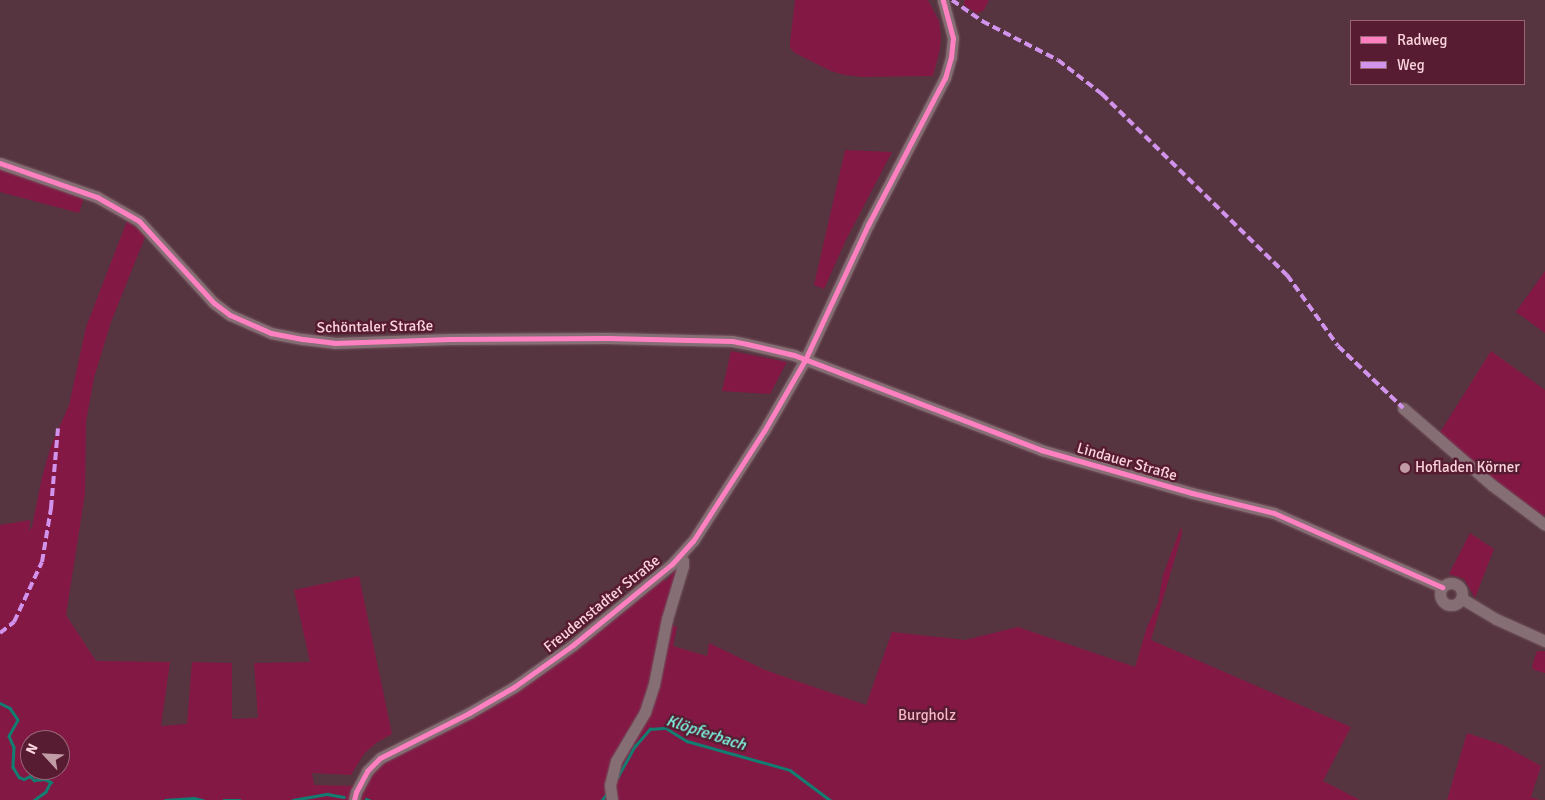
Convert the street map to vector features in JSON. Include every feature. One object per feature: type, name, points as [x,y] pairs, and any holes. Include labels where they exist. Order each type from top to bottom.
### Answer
[{"type":"street","name":"Freudenstadter Straße","points":[[354,800],[356,792],[367,772],[380,758],[469,713],[514,687],[573,645],[679,557],[693,541],[764,431],[805,360],[868,225],[945,78],[951,57],[953,38],[943,0]]},
{"type":"street","name":"Schöntaler Straße","points":[[0,163],[97,197],[138,221],[214,304],[230,315],[270,332],[303,340],[334,343],[508,338],[732,342],[791,354],[805,360]]},
{"type":"street","name":"Lindauer Straße","points":[[805,360],[1041,450],[1192,494],[1274,513],[1442,588],[1441,596],[1446,603],[1454,604],[1461,598],[1496,619],[1545,638]]},
{"type":"street","points":[[1404,408],[1492,485],[1545,525]]},
{"type":"street","points":[[612,799],[610,785],[616,761],[645,712],[654,684],[667,619],[683,566],[679,557]]},
{"type":"green space","points":[[795,0],[928,0],[939,21],[941,36],[940,49],[933,76],[863,77],[844,75],[831,71],[795,53],[790,48],[790,43]]},
{"type":"green space","points":[[965,0],[989,0],[984,10],[977,14],[963,4]]},
{"type":"green space","points":[[845,150],[892,152],[846,240],[824,289],[814,285]]},
{"type":"green space","points":[[0,168],[82,197],[83,201],[79,213],[0,192]]},
{"type":"green space","name":"Burgholz","points":[[127,221],[146,235],[111,322],[94,378],[86,422],[85,494],[66,615],[96,661],[170,662],[161,726],[187,724],[192,662],[232,663],[232,719],[258,718],[254,663],[310,662],[294,590],[359,576],[392,734],[376,743],[364,754],[351,775],[312,773],[314,785],[364,786],[370,774],[382,761],[471,716],[662,577],[666,581],[676,568],[678,570],[664,621],[677,627],[673,646],[707,656],[709,643],[765,670],[866,705],[892,632],[965,640],[1018,627],[1135,667],[1147,627],[1158,603],[1163,575],[1181,527],[1182,534],[1151,640],[1351,727],[1323,781],[1360,800],[0,800],[0,525],[30,520],[29,531],[32,527],[42,477],[51,446],[69,405],[86,327]]},
{"type":"green space","points":[[1545,271],[1545,333],[1516,312]]},
{"type":"green space","points":[[731,351],[787,362],[770,394],[722,391]]},
{"type":"green space","points":[[1491,351],[1545,390],[1545,514],[1541,519],[1437,437]]},
{"type":"green space","points":[[1470,533],[1494,549],[1475,598],[1464,579],[1449,574]]},
{"type":"green space","points":[[1537,651],[1545,651],[1545,673],[1534,670],[1532,666]]},
{"type":"green space","points":[[1467,733],[1503,745],[1541,766],[1531,797],[1540,800],[1447,800]]},
{"type":"waterway","name":"Klöpferbach","points":[[0,703],[10,708],[18,720],[9,736],[14,747],[13,767],[19,777],[24,779],[30,776],[34,780],[44,779],[51,782],[46,792],[35,800]]},
{"type":"waterway","name":"Klöpferbach","points":[[617,778],[635,746],[650,729],[666,728],[687,741],[790,770],[830,800]]},
{"type":"waterway","name":"Klöpferbach","points":[[602,800],[607,793]]},
{"type":"waterway","name":"Klöpferbach","points":[[293,800],[327,794],[344,797]]},
{"type":"waterway","name":"Klöpferbach","points":[[165,800],[194,798],[203,800]]},
{"type":"waterway","name":"Klöpferbach","points":[[224,800],[240,800]]},
{"type":"marked path","points":[[952,0],[982,21],[1058,60],[1102,94],[1287,275],[1338,346],[1403,408]]},
{"type":"marked path","points":[[0,633],[14,622],[42,562],[51,508],[58,428]]},
{"type":"cycle path","points":[[354,800],[367,771],[380,758],[469,713],[514,687],[573,645],[672,564],[693,541],[764,431],[805,360],[868,225],[945,78],[951,57],[953,38],[943,0]]},
{"type":"cycle path","points":[[0,163],[97,197],[139,221],[214,303],[230,315],[271,333],[334,343],[450,339],[608,338],[732,341],[747,344],[794,355],[1041,450],[1192,493],[1274,513],[1442,587]]},
{"type":"place","name":"Hofladen Körner","points":[[1405,468]]}]
